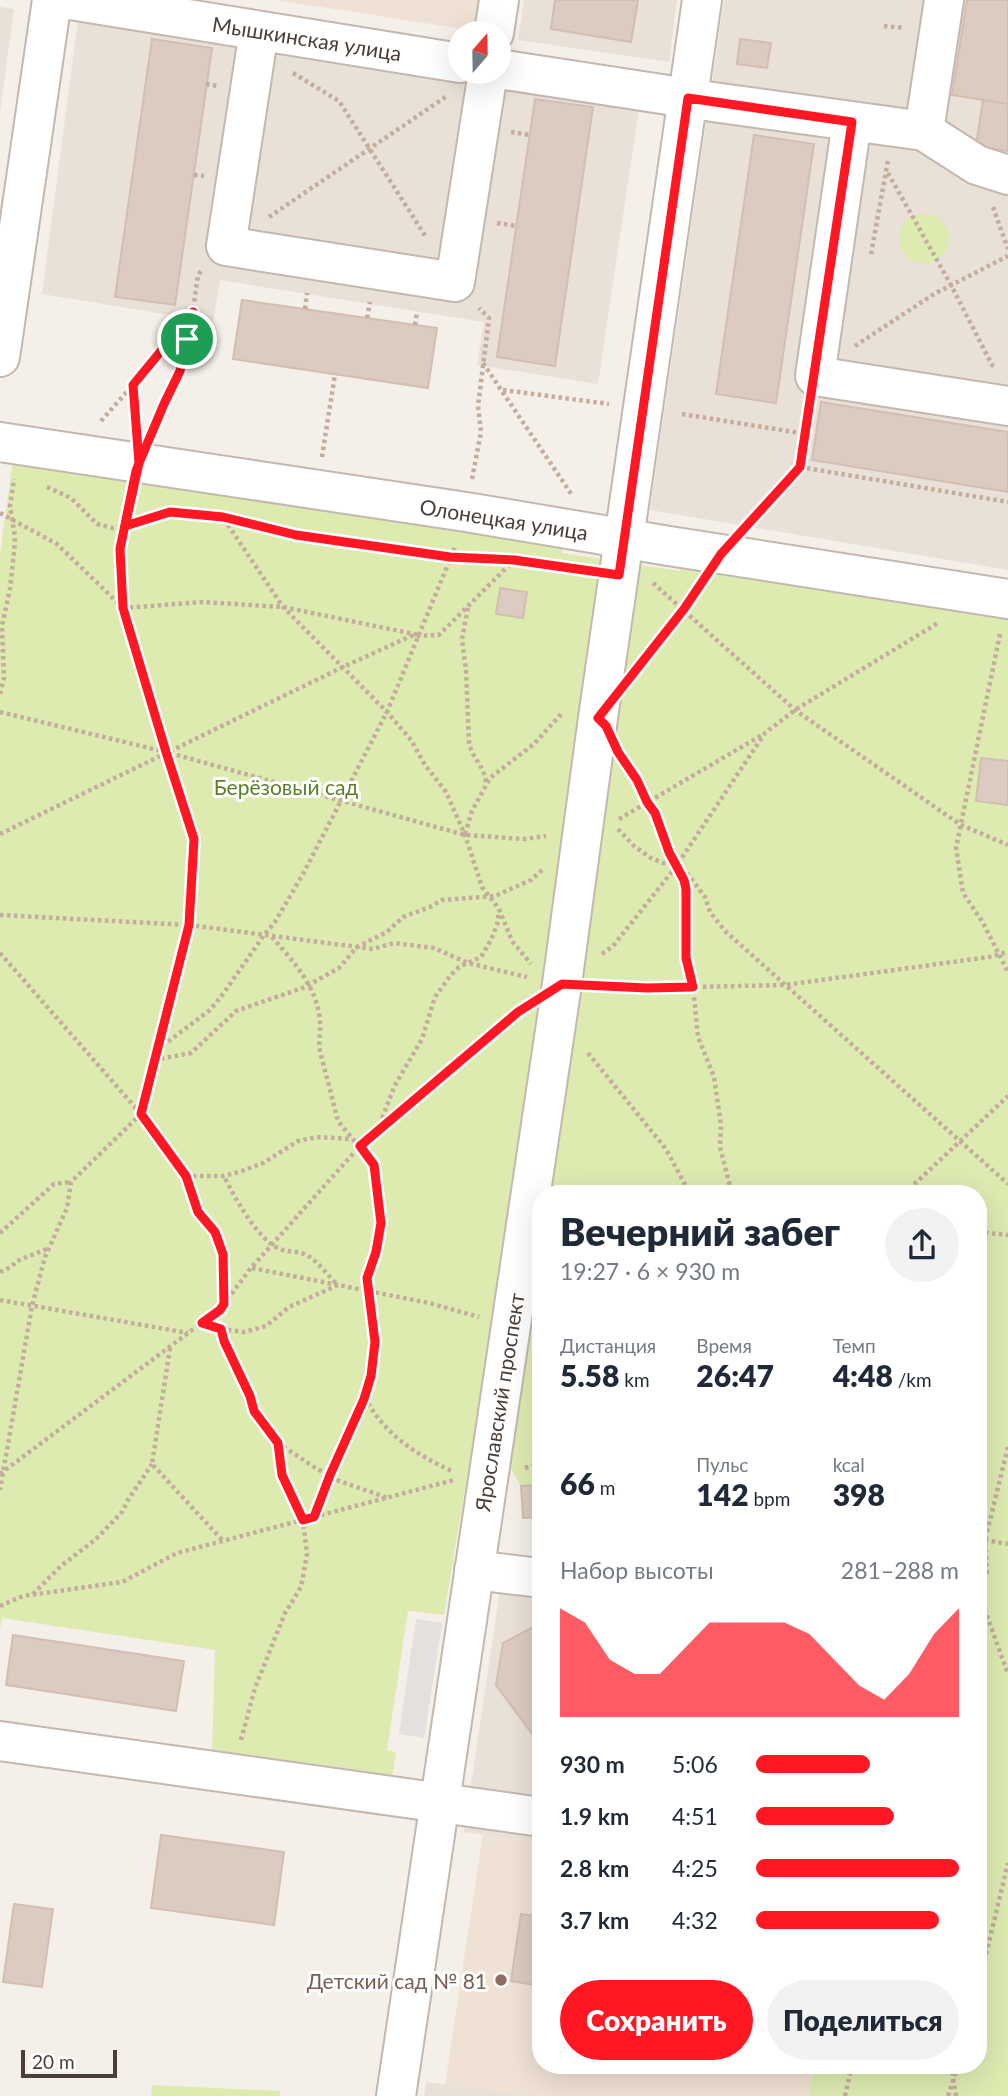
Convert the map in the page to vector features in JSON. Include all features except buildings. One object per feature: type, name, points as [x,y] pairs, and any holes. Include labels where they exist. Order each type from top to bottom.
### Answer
[{"type":"street","points":[[0,357],[52,0]]},
{"type":"street","name":"Мышкинская улица","points":[[70,0],[258,41],[448,78]]},
{"type":"street","points":[[496,21],[499,0]]},
{"type":"street","name":"Ярославский проспект","points":[[396,2096],[474,1570],[469,1477],[511,1325],[557,994],[594,829],[583,712],[623,548],[702,0]]},
{"type":"street","points":[[924,131],[944,0]]},
{"type":"street","points":[[258,41],[226,246],[455,282],[486,84]]},
{"type":"street","points":[[511,71],[924,131],[977,165],[1008,175]]},
{"type":"street","points":[[852,122],[830,365],[1004,388]]},
{"type":"street","name":"Олонецкая улица","points":[[10,467],[139,463],[466,512],[623,548],[721,554],[1001,598]]},
{"type":"street","points":[[474,1570],[532,1577]]},
{"type":"street","points":[[0,1741],[532,1816]]},
{"type":"path","points":[[258,41],[339,101],[426,237]]},
{"type":"path","points":[[226,246],[369,148],[448,84]]},
{"type":"path","points":[[887,173],[951,285],[1004,388]]},
{"type":"path","points":[[641,664],[684,609],[721,554],[800,467],[806,433],[830,365],[934,294],[1008,256]]},
{"type":"path","points":[[0,1490],[32,1307],[49,1247],[67,1208],[71,1182],[141,1114],[189,925],[194,839],[123,608],[120,549],[139,463],[180,371],[198,275]]},
{"type":"path","points":[[157,1049],[209,1010],[223,995],[275,922],[303,874],[387,712],[465,523],[481,432],[478,406],[489,318],[455,282]]},
{"type":"path","points":[[139,463],[133,385],[193,312]]},
{"type":"path","points":[[483,362],[577,502]]},
{"type":"path","points":[[316,490],[335,374]]},
{"type":"path","points":[[502,390],[610,404]]},
{"type":"path","points":[[682,414],[806,433]]},
{"type":"path","points":[[0,694],[4,678],[2,626],[14,552],[10,467]]},
{"type":"path","points":[[800,467],[1008,502]]},
{"type":"path","points":[[38,483],[71,498],[97,524],[113,528],[170,512],[223,517],[296,535],[450,557],[514,560],[567,568]]},
{"type":"path","points":[[0,513],[58,544],[123,608],[203,602],[284,607],[419,635]]},
{"type":"path","points":[[223,517],[284,607],[411,740],[425,765],[446,792],[465,835],[482,887],[499,909],[512,941],[557,994],[666,1149],[685,1185]]},
{"type":"path","points":[[623,548],[684,609],[795,710],[961,825],[1008,845]]},
{"type":"path","points":[[0,834],[411,636],[439,635],[514,560]]},
{"type":"path","points":[[154,1060],[191,1053],[236,1011],[307,985],[339,968],[358,947],[387,932],[403,917],[442,900],[502,894],[531,880],[594,829],[647,802],[765,733],[795,710],[1001,598]]},
{"type":"path","points":[[1001,598],[956,848],[963,893],[982,921],[1008,972]]},
{"type":"path","points":[[468,607],[462,639],[469,742],[471,753],[482,766],[486,784]]},
{"type":"path","points":[[0,712],[166,752],[465,835],[525,839],[594,829],[618,829],[634,846],[651,858],[677,865],[686,872],[705,897],[710,912],[726,931],[1008,1184]]},
{"type":"path","points":[[465,835],[472,811],[490,778],[534,744],[583,712],[606,726],[655,813],[669,852],[684,880],[686,958],[693,987],[698,1037],[714,1077],[721,1125],[720,1147],[730,1185]]},
{"type":"path","points":[[2,1472],[220,1310],[251,1268],[360,1146],[518,1012],[557,994],[612,946],[677,865],[765,733]]},
{"type":"path","points":[[377,1133],[395,1085],[422,1039],[435,997],[459,967],[481,957],[497,925],[499,909]]},
{"type":"path","points":[[0,915],[189,925],[373,949],[394,943],[406,943],[434,948],[468,963],[557,994],[647,988],[785,985],[1008,952]]},
{"type":"path","points":[[271,936],[305,977],[317,1004],[320,1024],[318,1041],[338,1121],[374,1165],[381,1223],[376,1252],[367,1278],[375,1342],[371,1376],[365,1397],[314,1517]]},
{"type":"path","points":[[0,953],[141,1114],[186,1176],[198,1212],[215,1232],[223,1254],[224,1304]]},
{"type":"path","points":[[914,1185],[1008,1096]]},
{"type":"path","points":[[186,1176],[224,1176],[263,1163],[298,1141],[325,1137],[353,1139]]},
{"type":"path","points":[[224,1176],[243,1211],[272,1244],[279,1249],[305,1254],[338,1285]]},
{"type":"path","points":[[0,1233],[54,1184],[71,1182]]},
{"type":"path","points":[[987,1233],[1008,1235]]},
{"type":"path","points":[[0,1272],[49,1247]]},
{"type":"path","points":[[251,1268],[429,1303],[511,1325]]},
{"type":"path","points":[[202,1323],[244,1332],[266,1326],[289,1307],[338,1285]]},
{"type":"path","points":[[0,1300],[188,1333]]},
{"type":"path","points":[[221,1329],[254,1411],[278,1443],[339,1480],[388,1498]]},
{"type":"path","points":[[32,1595],[61,1566],[96,1539],[122,1512],[152,1464],[171,1347]]},
{"type":"path","points":[[365,1397],[379,1420],[410,1449],[469,1477]]},
{"type":"path","points":[[240,1744],[255,1688],[285,1613],[301,1587],[307,1554],[303,1520],[282,1475],[278,1443]]},
{"type":"path","points":[[987,1532],[1008,1447]]},
{"type":"path","points":[[152,1464],[223,1542]]},
{"type":"path","points":[[0,1606],[23,1596],[122,1581],[177,1553],[469,1477]]},
{"type":"path","points":[[987,1540],[1008,1544]]},
{"type":"path","points":[[987,1616],[1008,1674]]},
{"type":"path","points":[[987,1950],[1008,1863]]},
{"type":"path","points":[[845,2096],[850,2074]]},
{"type":"path","points":[[953,2074],[956,2096]]},
{"type":"path","points":[[948,2096],[956,2074]]},
{"type":"shaded area","points":[[277,0],[481,0],[478,21],[448,21],[448,27]]},
{"type":"shaded area","points":[[524,0],[677,0],[669,62],[518,40]]},
{"type":"shaded area","points":[[724,0],[1008,0],[1008,570],[650,510]]},
{"type":"shaded area","points":[[0,7],[14,9],[0,112]]},
{"type":"shaded area","points":[[78,20],[448,78],[448,84],[486,84],[639,108],[598,384],[477,365],[484,322],[220,280],[213,322],[42,294]]},
{"type":"shaded area","points":[[505,1557],[532,1561],[532,1841],[464,1832]]},
{"type":"shaded area","points":[[416,1619],[442,1623],[424,1738],[399,1734]]},
{"type":"shaded area","name":"Детский сад № 81","points":[[483,1834],[532,1841],[532,2074],[812,2074],[808,2096],[532,2096],[445,2085]]},
{"type":"shaded area","points":[[426,2082],[532,2096],[424,2096]]},
{"type":"green space","points":[[924,213],[942,220],[949,238],[942,256],[924,263],[906,256],[899,238],[906,220]]},
{"type":"green space","name":"Берёзовый сад","points":[[14,453],[563,541],[562,553],[608,560],[488,1402],[468,1471],[444,1615],[408,1611],[387,1750],[396,1752],[392,1778],[212,1752],[215,1650],[2,1618],[0,1629],[0,554]]},
{"type":"green space","points":[[683,558],[1008,611],[1008,2096],[808,2096],[812,2074],[987,2074],[987,1185],[543,1185],[634,564],[680,571]]},
{"type":"green space","points":[[532,1264],[532,1486],[521,1486],[504,1457]]},
{"type":"green space","points":[[152,2085],[280,2091],[280,2096],[151,2096]]},
{"type":"place","name":"Детский сад № 81","points":[[501,1980]]},
{"type":"route","points":[[187,339],[180,371],[164,404],[139,463],[136,471],[120,549],[123,608],[194,839],[189,925],[141,1114],[186,1176],[198,1212],[215,1232],[223,1254],[224,1304],[202,1323],[221,1329],[254,1411],[278,1443],[282,1475],[303,1520],[314,1517],[364,1399],[371,1376],[375,1342],[367,1278],[376,1252],[381,1223],[374,1165],[360,1146],[518,1012],[562,984],[693,987],[686,958],[684,880],[669,852],[655,813],[618,752],[606,726],[598,718],[684,609],[721,554],[800,467],[852,122],[688,98],[619,575],[514,560],[450,557],[296,535],[223,517],[170,512],[125,526],[139,463],[133,385],[193,312],[187,339]]}]
